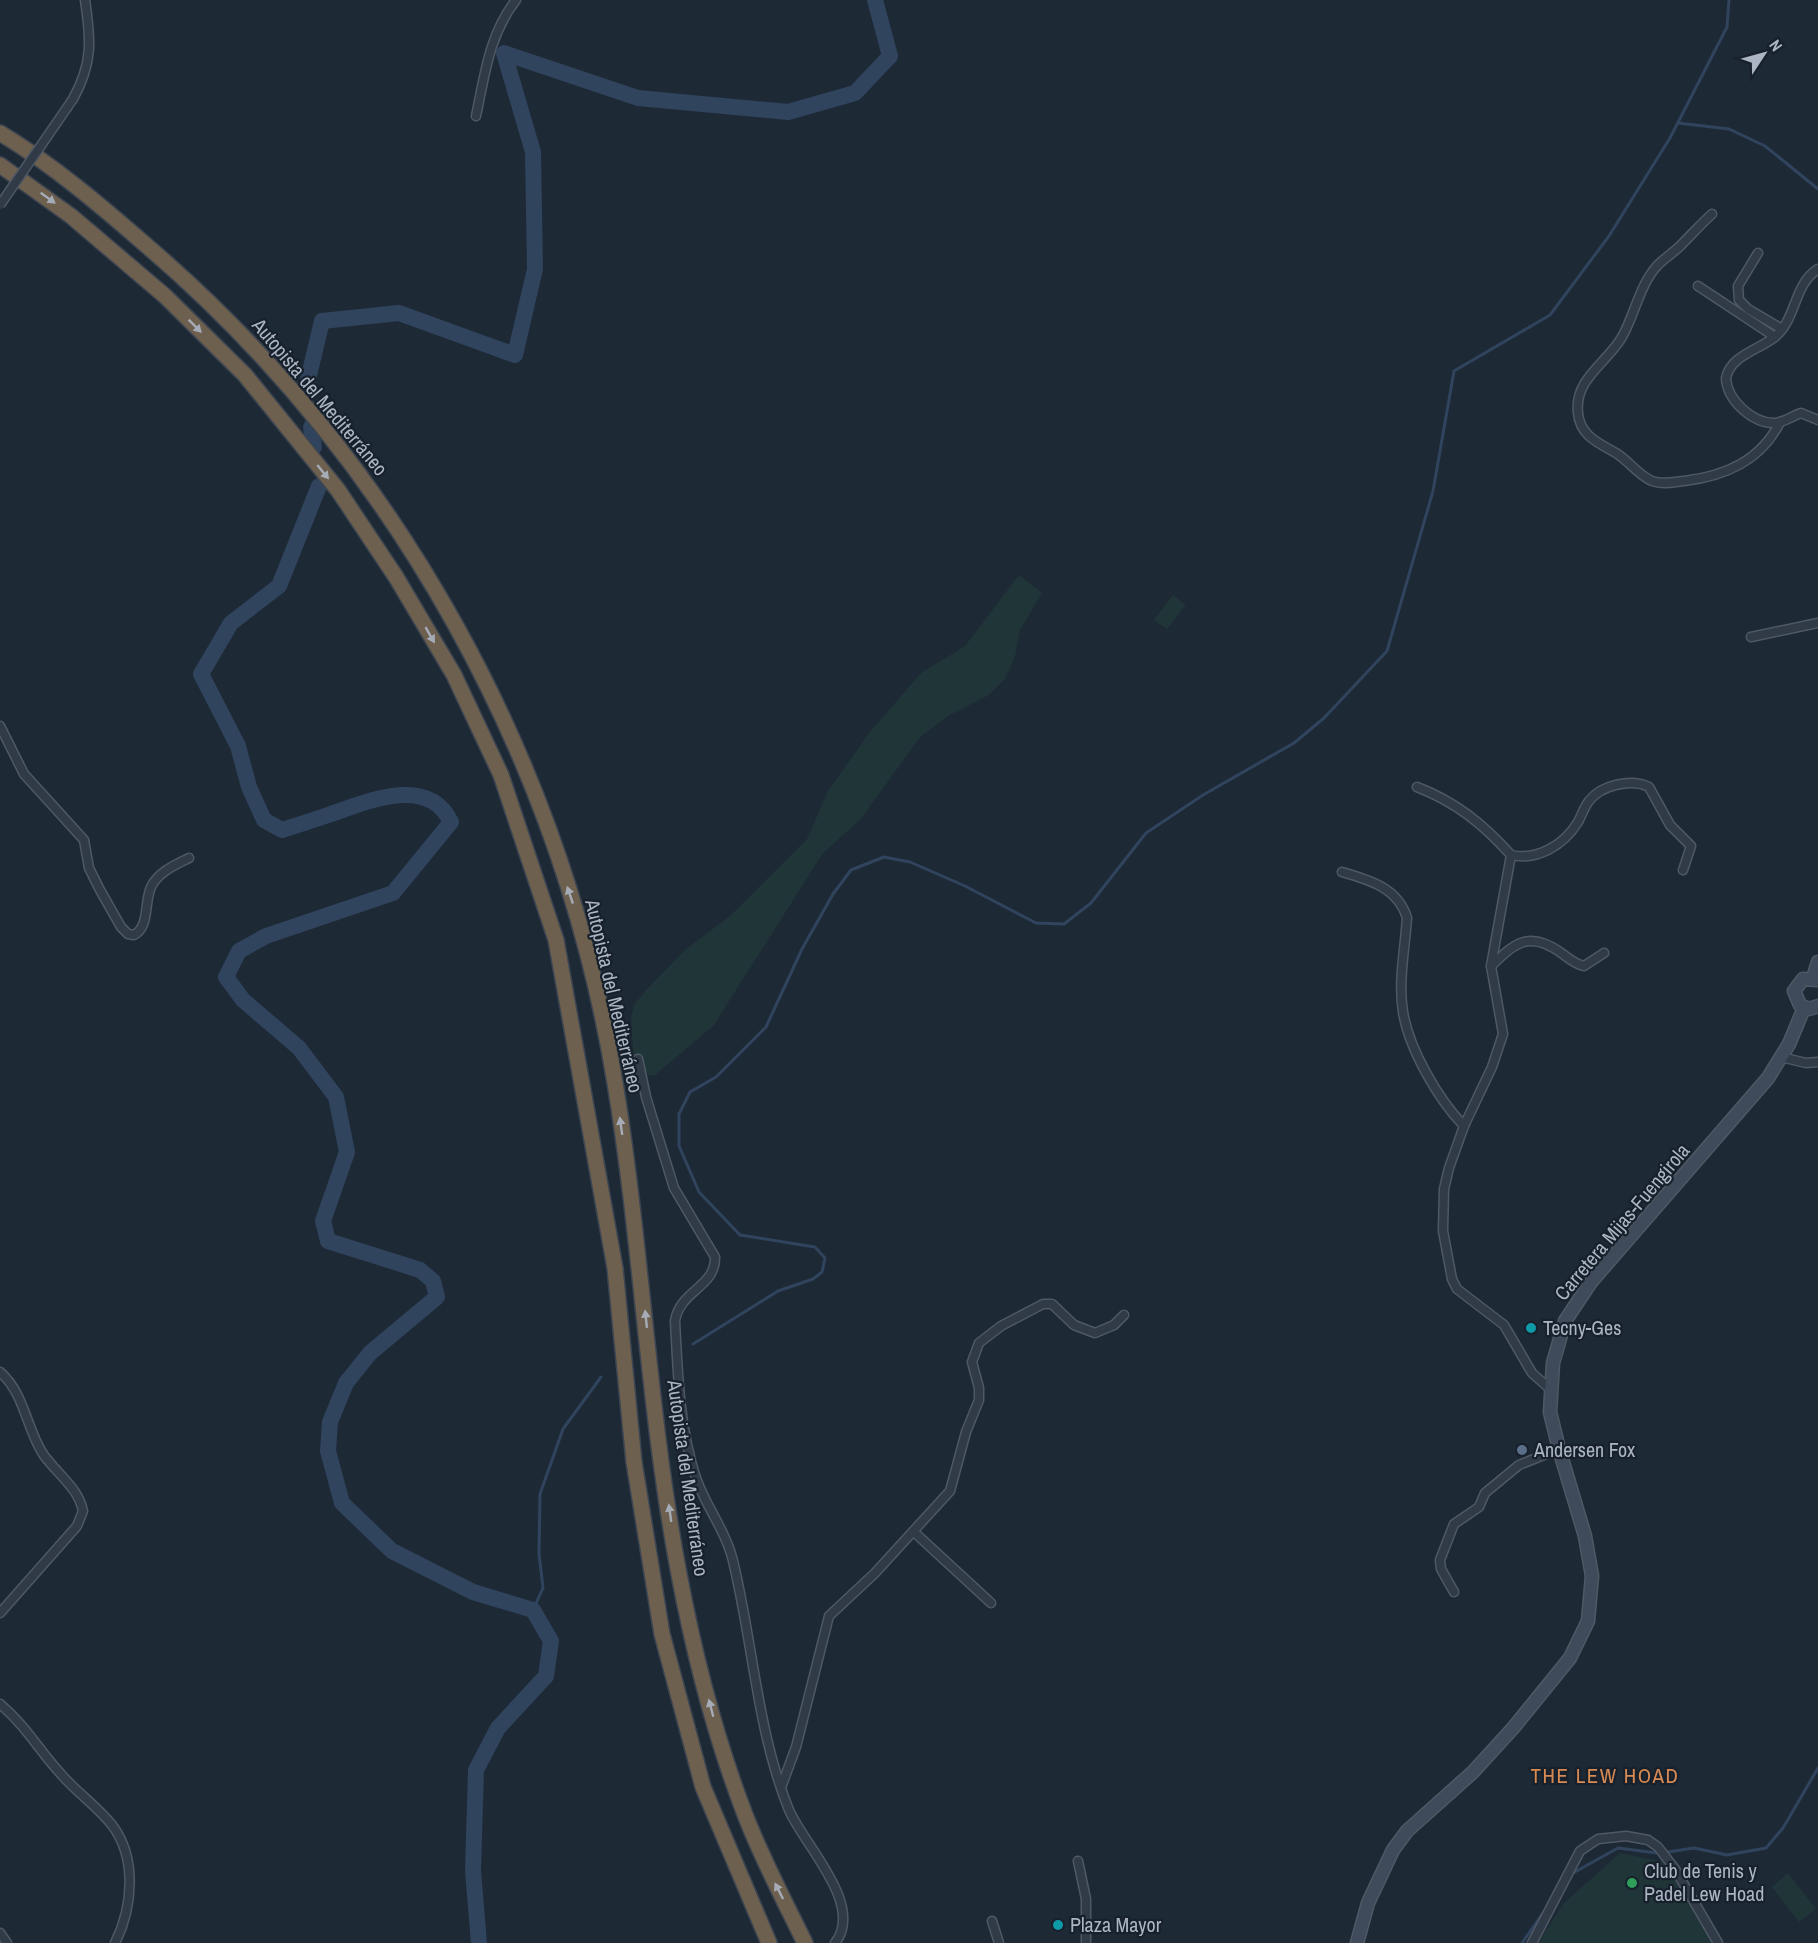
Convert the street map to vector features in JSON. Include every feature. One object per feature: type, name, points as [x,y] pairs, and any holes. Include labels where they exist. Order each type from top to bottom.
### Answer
[{"type":"highway","name":"Autopista del Mediterráneo","points":[[0,133],[86,193],[174,268],[269,364],[343,452],[415,553],[486,679],[532,783],[583,933],[612,1068],[640,1267],[661,1453],[678,1571],[696,1651],[721,1744],[744,1813],[805,1943]]},
{"type":"highway","points":[[0,165],[71,216],[114,252],[165,296],[244,375],[338,490],[396,576],[454,675],[501,775],[558,951],[615,1268],[634,1462],[662,1634],[703,1787],[769,1943]]},
{"type":"main road","points":[[1818,962],[1815,979],[1803,979],[1794,991],[1796,1001],[1804,1008],[1818,1006]]},
{"type":"main road","name":"Carretera Mijas-Fuengirola","points":[[1357,1943],[1380,1873],[1400,1840],[1473,1772],[1514,1727],[1570,1658],[1588,1621],[1592,1576],[1585,1536],[1558,1449],[1550,1412],[1550,1389],[1558,1339],[1577,1300],[1749,1101],[1781,1057],[1804,1008]]},
{"type":"street","points":[[0,205],[83,81],[89,60],[91,38],[85,0]]},
{"type":"street","points":[[476,116],[490,44],[498,25],[516,0]]},
{"type":"street","points":[[1712,214],[1649,277],[1621,339],[1581,388],[1578,400],[1579,421],[1587,435],[1600,446],[1626,459],[1644,477],[1654,482],[1666,483],[1700,479],[1737,467],[1762,449],[1772,438],[1780,422]]},
{"type":"street","points":[[1758,253],[1738,286],[1739,300],[1748,309],[1782,329]]},
{"type":"street","points":[[1818,269],[1802,283],[1782,329],[1775,337],[1735,361],[1726,378],[1730,394],[1744,410],[1767,422],[1780,422],[1801,413],[1818,420]]},
{"type":"street","points":[[1698,286],[1775,337]]},
{"type":"street","points":[[1751,637],[1818,623]]},
{"type":"street","points":[[0,726],[24,774],[84,840],[96,883],[121,927],[128,934],[134,935],[143,928],[147,899],[156,881],[172,866],[189,858]]},
{"type":"street","points":[[1417,787],[1470,814],[1491,832],[1511,855],[1531,858],[1548,849],[1570,832],[1594,796],[1605,789],[1635,782],[1649,787],[1670,825],[1691,846],[1683,870]]},
{"type":"street","points":[[1511,855],[1491,966],[1503,1034],[1449,1168],[1444,1198],[1443,1231],[1452,1279],[1466,1298],[1504,1325],[1532,1373],[1550,1389]]},
{"type":"street","points":[[1342,872],[1376,883],[1396,897],[1404,907],[1407,918],[1402,1010],[1406,1026],[1440,1097],[1464,1126]]},
{"type":"street","points":[[1491,966],[1509,948],[1527,940],[1551,947],[1584,966],[1604,953]]},
{"type":"street","points":[[1781,1057],[1806,1063],[1818,1062]]},
{"type":"street","points":[[638,1059],[646,1096],[674,1188],[715,1257],[715,1268],[710,1277],[677,1308],[675,1321],[679,1404],[684,1439],[697,1481],[733,1559],[770,1747],[789,1811],[831,1880],[845,1915],[842,1934],[835,1943]]},
{"type":"street","points":[[782,1785],[796,1747],[829,1616],[914,1532],[950,1491],[966,1432],[979,1400],[979,1388],[972,1362],[974,1351],[985,1336],[1043,1304],[1052,1305],[1074,1325],[1095,1333],[1114,1325],[1124,1315]]},
{"type":"street","points":[[0,1372],[25,1409],[36,1441],[44,1455],[75,1491],[83,1511],[77,1526],[0,1613]]},
{"type":"street","points":[[1454,1592],[1441,1569],[1440,1560],[1454,1524],[1479,1507],[1485,1493],[1519,1465],[1558,1449]]},
{"type":"street","points":[[914,1532],[991,1603]]},
{"type":"street","points":[[0,1704],[32,1735],[57,1771],[120,1837],[130,1877],[129,1898],[115,1943]]},
{"type":"street","points":[[1532,1943],[1580,1851],[1598,1839],[1626,1836],[1648,1840],[1658,1847],[1675,1869],[1718,1943]]},
{"type":"street","points":[[1078,1861],[1086,1899],[1086,1943]]},
{"type":"street","points":[[992,1921],[999,1943]]},
{"type":"street","points":[[0,1933],[7,1943]]},
{"type":"green space","points":[[1019,575],[1042,593],[1020,630],[1015,657],[1005,679],[989,695],[950,715],[921,736],[860,820],[823,853],[714,1025],[654,1076],[644,1074],[634,1065],[631,1018],[634,1005],[686,949],[730,916],[807,839],[828,791],[869,733],[921,673],[965,646]]},
{"type":"green space","points":[[1173,595],[1186,605],[1167,629],[1154,620]]},
{"type":"green space","name":"Club de Tenis y Padel Lew Hoad","points":[[1620,1853],[1665,1862],[1714,1943],[1538,1943],[1563,1904]]},
{"type":"green space","points":[[1788,1873],[1816,1909],[1799,1922],[1772,1887]]},
{"type":"waterway","points":[[307,384],[322,321],[399,313],[515,355],[535,269],[533,152],[504,53],[638,98],[788,112],[855,93],[890,56],[875,0]]},
{"type":"waterway","points":[[693,1344],[778,1291],[813,1279],[822,1272],[825,1258],[815,1247],[740,1235],[699,1192],[679,1146],[679,1114],[690,1092],[716,1077],[766,1027],[802,949],[833,894],[851,870],[884,857],[910,862],[965,886],[1036,923],[1064,924],[1091,903],[1146,833],[1203,795],[1294,743],[1324,718],[1387,651],[1433,491],[1454,371],[1550,315],[1609,236],[1670,138],[1727,27],[1729,0]]},
{"type":"waterway","points":[[1678,123],[1729,129],[1765,146],[1818,189]]},
{"type":"waterway","points":[[311,427],[314,447]]},
{"type":"waterway","points":[[319,486],[279,586],[231,623],[201,674],[238,746],[249,787],[264,820],[282,830],[362,803],[396,795],[412,795],[428,799],[441,807],[451,822],[393,893],[266,936],[239,951],[226,977],[243,1000],[299,1048],[336,1097],[347,1152],[323,1221],[328,1241],[420,1270],[433,1281],[437,1297],[370,1353],[346,1383],[330,1422],[328,1451],[342,1503],[392,1551],[473,1592],[533,1610],[551,1641],[546,1676],[498,1728],[476,1770],[473,1871],[479,1943]]},
{"type":"waterway","points":[[533,1610],[543,1588],[539,1554],[540,1494],[563,1429],[601,1377]]},
{"type":"waterway","points":[[1668,1852],[1694,1848],[1727,1855],[1766,1848],[1783,1828],[1818,1768]]},
{"type":"waterway","points":[[1573,1873],[1618,1848],[1657,1853]]},
{"type":"waterway","points":[[1522,1943],[1543,1913]]},
{"type":"place","name":"Tecny-Ges","points":[[1531,1328]]},
{"type":"place","name":"Andersen Fox","points":[[1522,1450]]},
{"type":"place","name":"Club de Tenis y Padel Lew Hoad","points":[[1632,1883]]},
{"type":"place","name":"Plaza Mayor","points":[[1058,1925]]},
{"type":"district","name":"THE LEW HOAD","points":[[1605,1776]]}]
